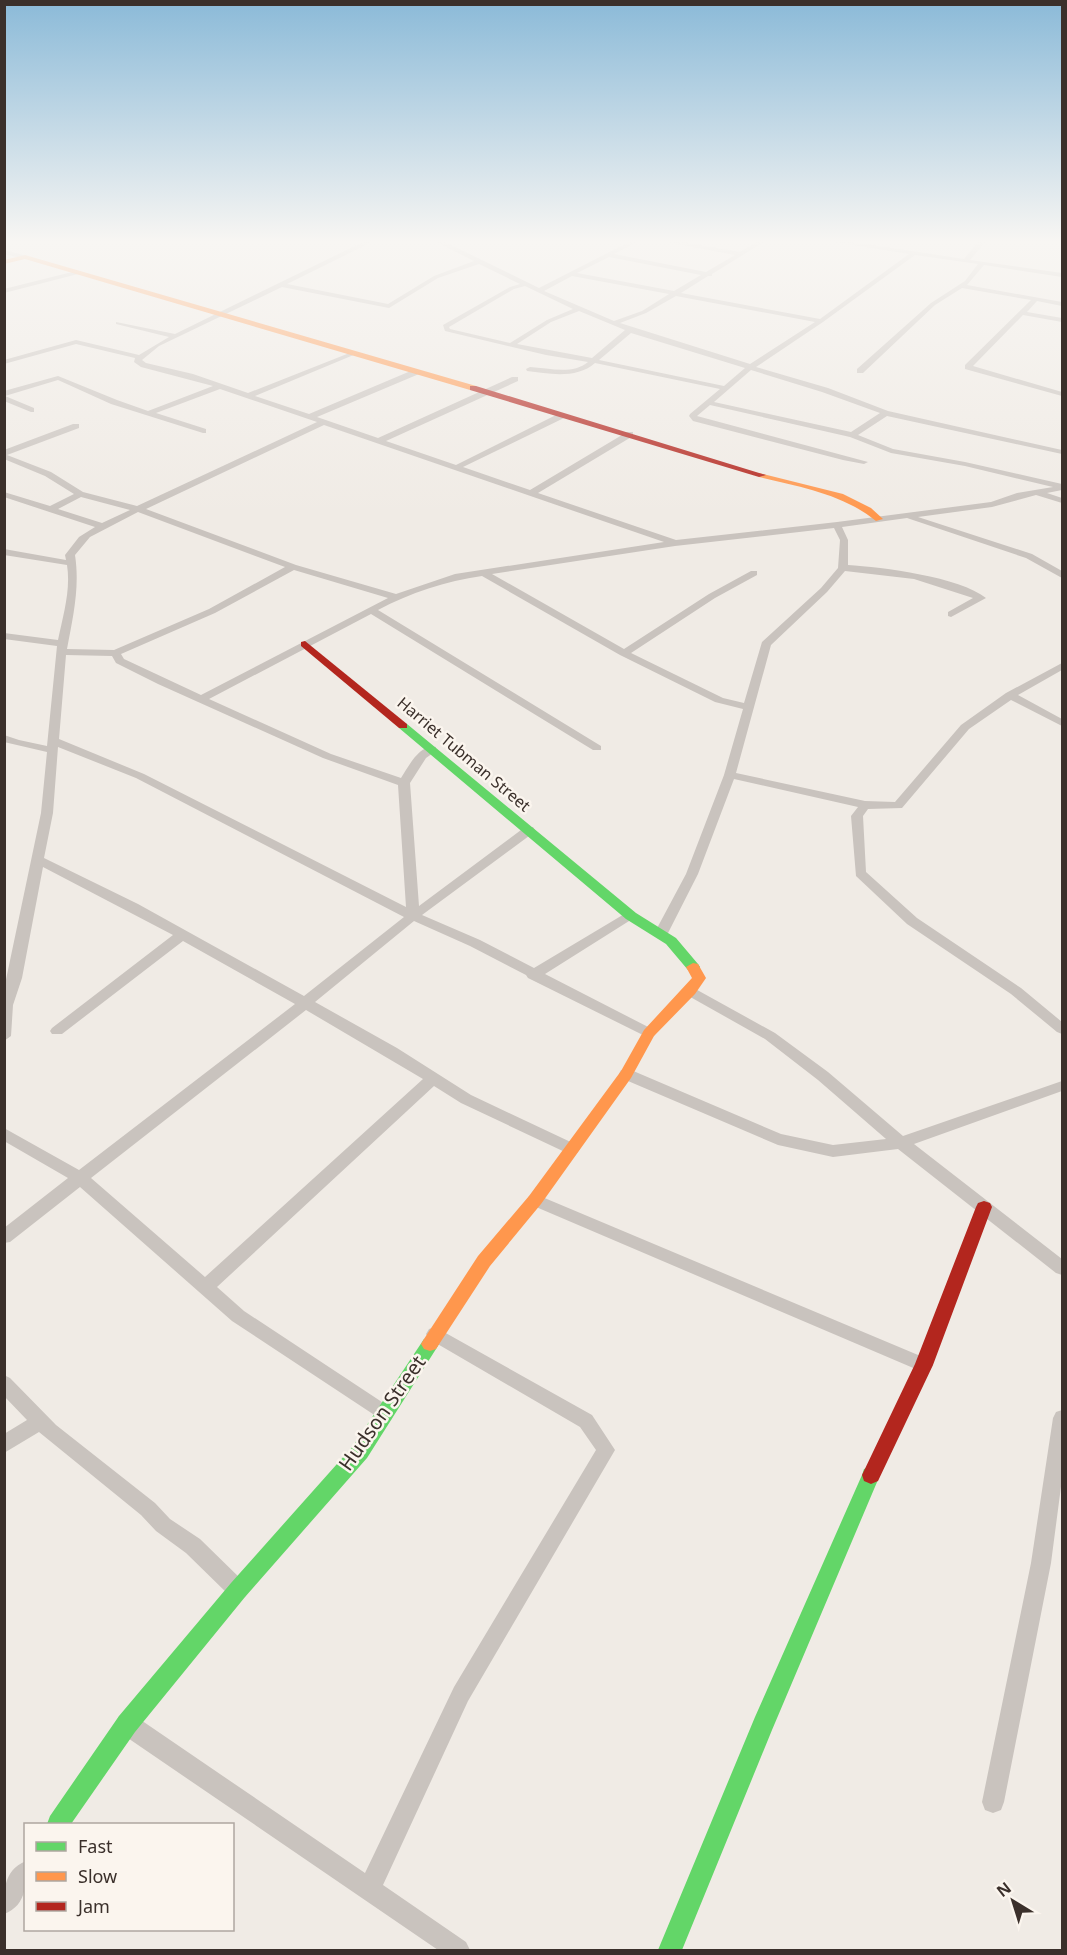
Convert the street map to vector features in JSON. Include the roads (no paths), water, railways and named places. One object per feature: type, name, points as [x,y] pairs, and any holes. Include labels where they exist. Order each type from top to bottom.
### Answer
[{"type":"street","points":[[154,331],[175,336]]},
{"type":"street","points":[[4,362],[76,342],[139,357],[185,331]]},
{"type":"street","points":[[283,331],[561,416],[630,434],[664,447],[837,496],[871,511],[879,519]]},
{"type":"street","points":[[449,331],[725,388]]},
{"type":"street","points":[[511,345],[533,331]]},
{"type":"street","points":[[530,369],[573,372],[584,369],[629,331]]},
{"type":"street","points":[[634,331],[825,390],[886,413],[1062,452]]},
{"type":"street","points":[[805,331],[749,368],[693,416],[864,462]]},
{"type":"street","points":[[860,371],[903,331]]},
{"type":"street","points":[[1004,331],[968,368],[1062,394]]},
{"type":"street","points":[[246,397],[354,353]]},
{"type":"street","points":[[139,357],[137,360],[144,364],[190,376],[675,543]]},
{"type":"street","points":[[310,417],[416,372]]},
{"type":"street","points":[[4,396],[58,378],[114,402],[203,431]]},
{"type":"street","points":[[378,441],[515,379]]},
{"type":"street","points":[[149,413],[218,387]]},
{"type":"street","points":[[4,396],[31,410]]},
{"type":"street","points":[[709,403],[852,435],[891,451],[965,464],[1062,487]]},
{"type":"street","points":[[852,435],[886,413]]},
{"type":"street","points":[[457,467],[561,416]]},
{"type":"street","points":[[4,1036],[10,976],[39,860],[47,813],[62,648],[69,617],[73,574],[69,563],[76,543],[102,526],[138,508],[323,422]]},
{"type":"street","points":[[4,454],[76,426]]},
{"type":"street","points":[[531,493],[630,434]]},
{"type":"street","points":[[4,454],[48,474],[80,494],[138,508],[293,567],[396,597]]},
{"type":"street","points":[[202,699],[396,597],[420,587],[482,572],[675,543],[837,525],[992,504],[1017,496],[1062,487]]},
{"type":"street","points":[[1038,493],[1062,500]]},
{"type":"street","points":[[4,494],[102,526]]},
{"type":"street","points":[[51,508],[80,494]]},
{"type":"street","points":[[909,516],[1029,556],[1062,575]]},
{"type":"street","points":[[662,932],[692,874],[730,776],[766,644],[824,590],[843,568],[843,540],[837,525]]},
{"type":"street","points":[[4,552],[69,563]]},
{"type":"street","points":[[4,636],[62,648],[115,653],[212,611],[293,567]]},
{"type":"street","points":[[843,568],[889,570],[909,574],[957,587],[981,598],[951,614]]},
{"type":"street","points":[[482,572],[624,652],[719,700],[748,707]]},
{"type":"street","points":[[624,652],[712,596],[754,573]]},
{"type":"street","points":[[371,610],[597,748]]},
{"type":"street","name":"Harriet Tubman Street","points":[[305,644],[631,916],[662,932],[686,956],[699,978],[690,991]]},
{"type":"street","points":[[115,653],[120,661],[327,756],[404,783]]},
{"type":"street","points":[[730,776],[866,805],[898,806],[965,727],[1010,695],[1062,666]]},
{"type":"street","points":[[1010,695],[1062,723]]},
{"type":"street","points":[[4,738],[16,743],[53,745],[140,776],[413,916],[475,943],[649,1033]]},
{"type":"street","points":[[413,916],[404,783],[422,756],[432,749]]},
{"type":"street","points":[[866,805],[857,816],[860,873],[912,921],[1016,991],[1062,1029]]},
{"type":"street","points":[[4,1237],[413,916],[529,830]]},
{"type":"street","points":[[39,860],[133,907],[305,1003],[466,1099],[572,1149]]},
{"type":"street","points":[[533,975],[581,944],[631,916]]},
{"type":"street","points":[[57,1031],[182,935]]},
{"type":"street","points":[[690,991],[770,1036],[823,1076],[901,1143],[1062,1268]]},
{"type":"street","name":"Hudson Street","points":[[59,1823],[127,1724],[238,1590],[360,1452],[484,1261],[535,1200],[572,1149],[626,1074],[649,1033],[690,991]]},
{"type":"street","points":[[626,1074],[778,1139],[833,1151],[901,1143],[1062,1086]]},
{"type":"street","points":[[205,1288],[433,1078]]},
{"type":"street","points":[[4,1134],[79,1177],[238,1316],[385,1414]]},
{"type":"street","points":[[535,1200],[924,1365]]},
{"type":"street","points":[[670,1950],[763,1725],[876,1464],[924,1365],[984,1207]]},
{"type":"street","points":[[370,1888],[461,1694],[606,1449],[586,1421],[435,1334]]},
{"type":"street","points":[[4,1383],[50,1431],[148,1509],[163,1525],[193,1546],[238,1590]]},
{"type":"street","points":[[993,1802],[1059,1468],[1062,1418]]},
{"type":"street","points":[[4,1445],[40,1421]]},
{"type":"street","points":[[127,1724],[458,1950]]},
{"type":"street","points":[[4,1903],[24,1875]]}]
